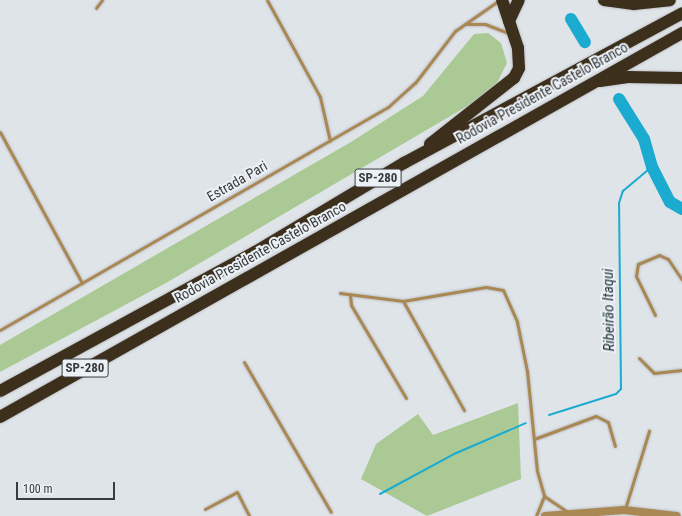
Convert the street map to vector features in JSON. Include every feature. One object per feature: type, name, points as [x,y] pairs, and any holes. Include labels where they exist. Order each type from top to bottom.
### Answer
[{"type":"highway","points":[[404,163],[514,78],[520,58],[501,0]]},
{"type":"highway","points":[[509,21],[520,0]]},
{"type":"highway","points":[[604,0],[647,4],[670,0]]},
{"type":"highway","name":"Rodovia Presidente Castelo Branco","points":[[0,391],[255,252],[404,163],[682,13]]},
{"type":"highway","name":"Rodovia Presidente Castelo Branco","points":[[0,417],[589,83],[682,33]]},
{"type":"highway","points":[[589,83],[628,77],[682,78]]},
{"type":"street","points":[[545,516],[624,510],[677,516]]},
{"type":"lane","points":[[96,8],[102,0]]},
{"type":"lane","points":[[267,0],[320,96],[330,141]]},
{"type":"lane","name":"Estrada Pari","points":[[0,330],[388,107],[415,83],[463,24],[501,0]]},
{"type":"lane","points":[[463,24],[496,26],[514,37]]},
{"type":"lane","points":[[0,132],[82,284]]},
{"type":"lane","points":[[655,315],[636,276],[638,264],[659,255],[668,259],[682,280]]},
{"type":"lane","points":[[340,293],[403,301],[486,287],[503,290],[517,322],[527,371],[534,439],[544,496],[536,516]]},
{"type":"lane","points":[[350,295],[351,305],[406,398]]},
{"type":"lane","points":[[403,301],[464,410]]},
{"type":"lane","points":[[639,358],[654,373],[682,370]]},
{"type":"lane","points":[[244,362],[331,512]]},
{"type":"lane","points":[[534,439],[596,416],[608,422],[615,446]]},
{"type":"lane","points":[[624,510],[649,431]]},
{"type":"lane","points":[[205,509],[237,492],[249,516]]},
{"type":"lane","points":[[544,496],[570,513]]},
{"type":"green space","points":[[488,33],[501,43],[507,63],[493,91],[166,283],[0,372],[0,345],[351,142],[423,96],[474,34]]},
{"type":"green space","points":[[518,403],[521,479],[427,516],[361,479],[376,444],[418,414],[433,435]]},
{"type":"waterway","points":[[571,19],[585,42]]},
{"type":"waterway","points":[[619,99],[644,139],[652,167],[670,202],[682,209]]},
{"type":"waterway","name":"Ribeirão Itaqui","points":[[549,415],[616,394],[621,389],[619,203],[623,191],[652,167]]},
{"type":"waterway","name":"Ribeirão Itaqui","points":[[380,494],[454,454],[526,423]]}]
